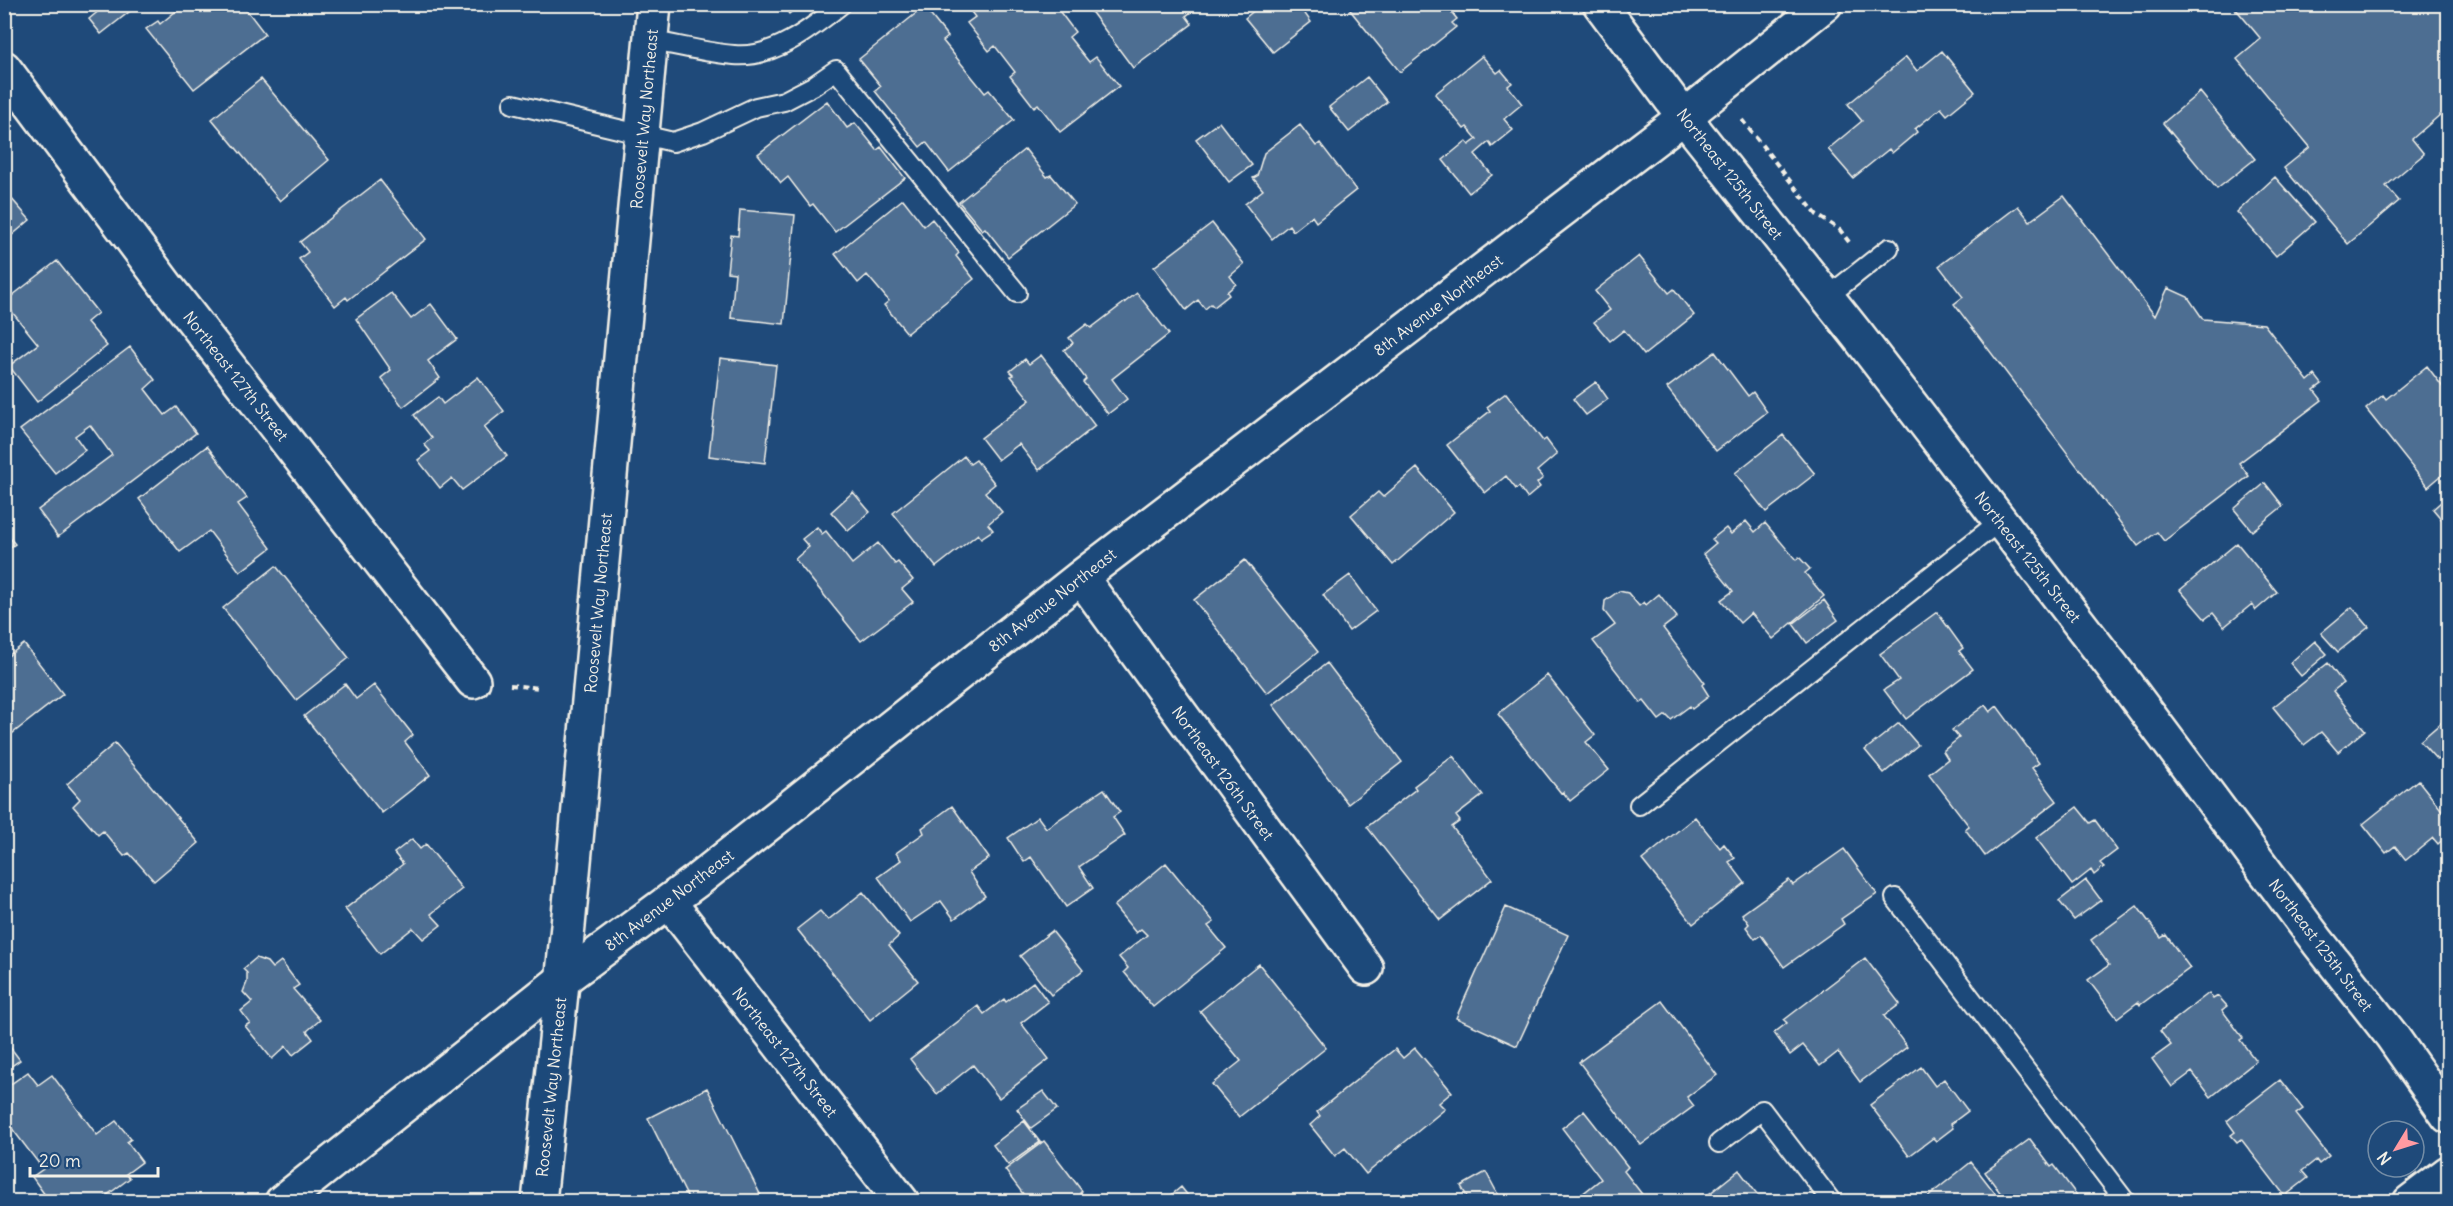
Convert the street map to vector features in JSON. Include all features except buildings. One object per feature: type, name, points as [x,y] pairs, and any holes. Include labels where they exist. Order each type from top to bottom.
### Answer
[{"type":"street","name":"Roosevelt Way Northeast","points":[[539,1202],[654,4]]},
{"type":"street","name":"Northeast 125th Street","points":[[1600,4],[1684,117],[1827,297],[2113,667],[2318,942],[2392,1036],[2448,1116]]},
{"type":"street","name":"8th Avenue Northeast","points":[[282,1202],[562,980],[669,902],[1081,577],[1684,117],[1825,4]]},
{"type":"street","name":"Northeast 127th Street","points":[[4,68],[168,288],[473,681]]},
{"type":"street","name":"Northeast 126th Street","points":[[1081,577],[1366,968]]},
{"type":"street","name":"Northeast 127th Street","points":[[669,902],[902,1202]]},
{"type":"street","points":[[2410,1202],[2448,1173]]},
{"type":"lane","points":[[651,41],[736,56],[762,52],[789,41],[842,4]]},
{"type":"lane","points":[[513,104],[673,142],[703,132],[756,107],[784,100],[813,86],[836,70],[1017,293]]},
{"type":"lane","points":[[1827,297],[1889,248]]},
{"type":"lane","points":[[1639,805],[2000,521]]},
{"type":"lane","points":[[1895,898],[2126,1202]]},
{"type":"lane","points":[[1719,1143],[1761,1110],[1832,1202]]},
{"type":"path","points":[[1737,113],[1817,215],[1840,230],[1855,250]]}]
